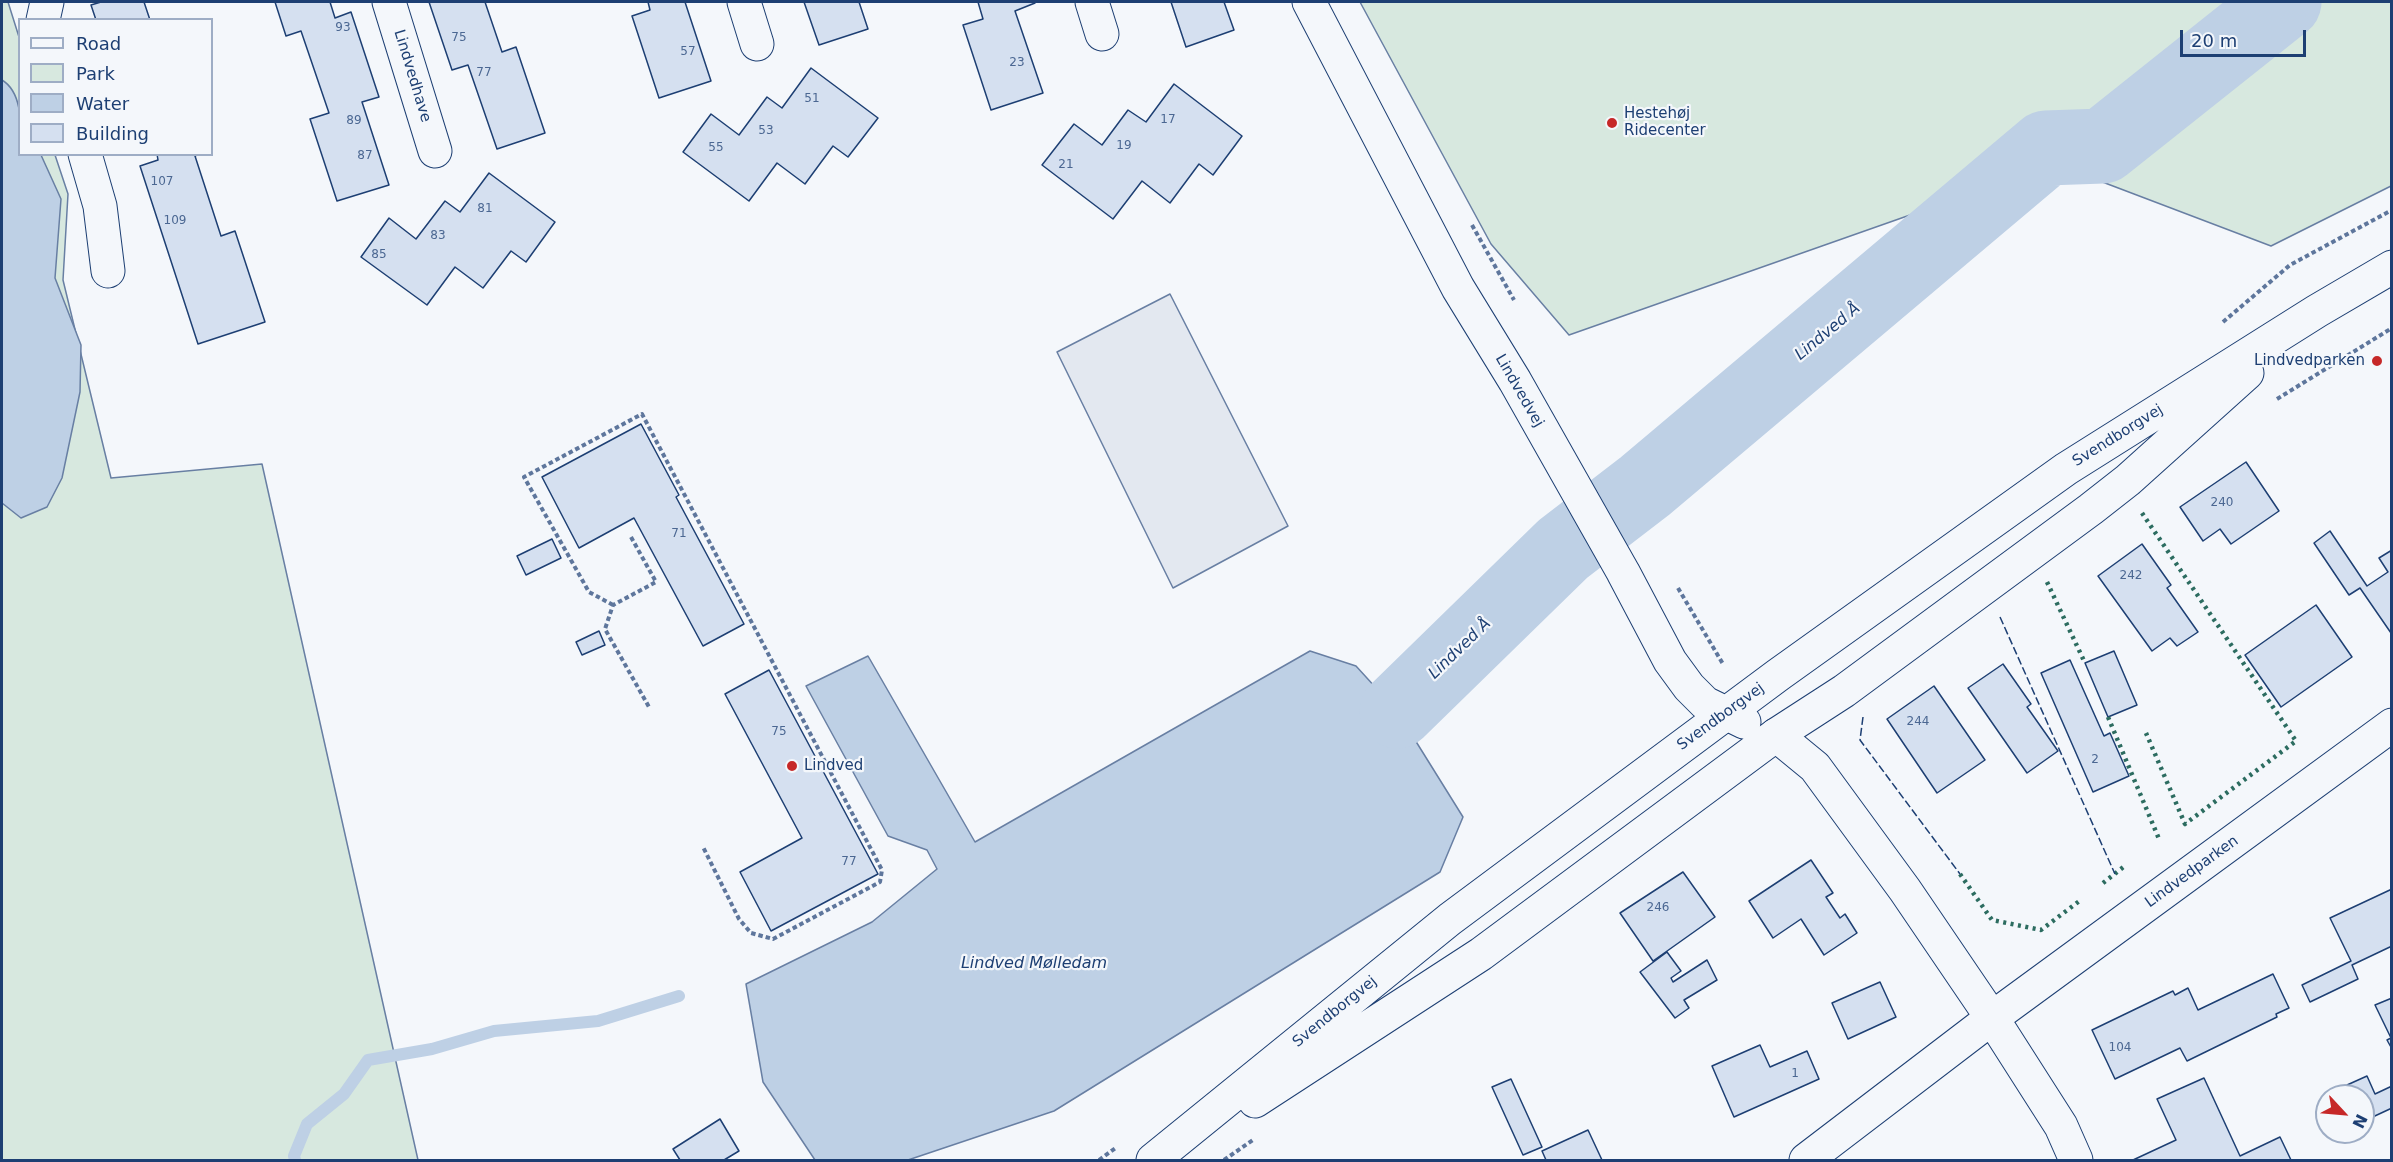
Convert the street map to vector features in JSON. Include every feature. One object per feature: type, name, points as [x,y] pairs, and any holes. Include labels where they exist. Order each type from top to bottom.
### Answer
[{"type":"main road","points":[[43,18],[47,2]]},
{"type":"main road","name":"Lindvedhave","points":[[389,2],[435,151]]},
{"type":"main road","points":[[744,2],[758,44]]},
{"type":"main road","points":[[1092,2],[1102,34]]},
{"type":"main road","name":"Lindvedvej","points":[[1309,2],[1458,288],[1515,381],[1623,572],[1670,661],[1705,703],[1724,714],[1776,735]]},
{"type":"main road","points":[[86,156],[100,206],[108,270]]},
{"type":"main road","name":"Svendborgvej","points":[[1153,1161],[1450,919],[1724,714],[2066,469],[2317,310],[2391,267]]},
{"type":"main road","name":"Svendborgvej","points":[[1162,1161],[1481,954],[1776,735],[1844,691],[2128,480],[2317,310]]},
{"type":"main road","name":"Lindvedparken","points":[[1806,1161],[1992,1018],[2391,725]]},
{"type":"main road","points":[[1776,735],[1815,767],[1826,780],[1905,890],[1992,1018],[2061,1126],[2076,1161]]},
{"type":"path","points":[[1470,222],[1517,305]]},
{"type":"path","points":[[614,605],[589,592],[524,477],[642,414],[882,870],[880,882],[773,939],[751,933],[739,919],[703,848]]},
{"type":"path","points":[[631,537],[656,582],[614,605],[605,629],[649,706]]},
{"type":"green space","points":[[2,2],[8,2],[18,34],[18,156],[55,156],[68,194],[63,280],[111,478],[262,464],[418,1160],[2,1160]]},
{"type":"green space","points":[[1360,2],[2391,2],[2391,186],[2271,246],[2055,164],[1569,335],[1491,244]]},
{"type":"shaded area","points":[[1170,294],[1288,526],[1173,588],[1057,352]]},
{"type":"water","points":[[2,80],[15,94],[18,104],[18,156],[41,156],[61,199],[55,278],[81,345],[80,392],[62,478],[47,507],[21,518],[2,503]]},
{"type":"water","name":"Lindved Mølledam","points":[[1310,651],[1356,666],[1397,711],[1463,817],[1440,872],[1054,1111],[908,1160],[815,1160],[763,1082],[746,984],[872,922],[937,869],[927,850],[888,836],[806,686],[868,656],[975,842]]},
{"type":"building","points":[[101,2],[144,2],[149,18],[95,18],[91,5]]},
{"type":"building","points":[[275,2],[330,2],[335,18],[351,12],[379,97],[362,102],[389,185],[337,201],[310,119],[329,113],[301,31],[286,36]]},
{"type":"building","points":[[429,2],[485,2],[502,52],[516,47],[545,133],[497,149],[468,65],[452,70]]},
{"type":"building","points":[[648,2],[685,2],[711,81],[659,98],[632,16],[650,10]]},
{"type":"building","points":[[804,2],[859,2],[868,29],[819,45]]},
{"type":"building","points":[[978,2],[1035,3],[1015,11],[1043,93],[991,110],[963,25],[983,19]]},
{"type":"building","points":[[1171,2],[1224,2],[1234,30],[1186,47]]},
{"type":"building","points":[[811,68],[878,118],[848,157],[833,146],[805,184],[777,163],[749,201],[683,152],[711,114],[739,135],[767,97],[782,108]]},
{"type":"building","points":[[1174,84],[1242,136],[1213,175],[1199,164],[1170,203],[1142,181],[1113,219],[1042,165],[1074,124],[1102,145],[1128,110],[1146,122]]},
{"type":"building","points":[[157,156],[195,156],[221,236],[235,231],[265,322],[198,344],[140,166],[158,160]]},
{"type":"building","points":[[489,173],[555,222],[526,262],[511,251],[483,288],[455,267],[427,305],[361,257],[389,218],[416,239],[445,201],[460,212]]},
{"type":"building","points":[[641,424],[679,495],[676,497],[744,624],[703,646],[634,518],[579,548],[542,477]]},
{"type":"building","points":[[2246,462],[2279,511],[2231,544],[2220,529],[2203,541],[2180,507]]},
{"type":"building","points":[[2330,531],[2367,586],[2388,572],[2379,558],[2392,550],[2391,633],[2360,588],[2349,595],[2314,543]]},
{"type":"building","points":[[552,539],[561,558],[526,575],[517,556]]},
{"type":"building","points":[[2142,544],[2171,585],[2167,588],[2198,632],[2177,646],[2170,638],[2152,651],[2098,576]]},
{"type":"building","points":[[2316,605],[2352,657],[2281,707],[2245,655]]},
{"type":"building","points":[[599,631],[605,645],[582,655],[576,642]]},
{"type":"building","points":[[2114,651],[2137,705],[2108,717],[2085,663]]},
{"type":"building","points":[[2070,660],[2104,736],[2110,733],[2129,776],[2093,792],[2041,673]]},
{"type":"building","points":[[2003,664],[2031,704],[2027,707],[2058,751],[2027,773],[1968,688]]},
{"type":"building","name":"Lindved","points":[[769,670],[878,874],[771,931],[740,872],[802,838],[725,694]]},
{"type":"building","points":[[1934,686],[1985,760],[1937,793],[1887,719]]},
{"type":"building","points":[[1811,860],[1833,893],[1826,897],[1840,918],[1845,914],[1857,933],[1824,955],[1801,919],[1773,938],[1749,901]]},
{"type":"building","points":[[1683,872],[1715,917],[1653,961],[1620,913]]},
{"type":"building","points":[[2392,889],[2392,946],[2352,965],[2358,979],[2310,1002],[2302,985],[2351,961],[2330,918]]},
{"type":"building","points":[[1667,952],[1681,971],[1671,978],[1673,982],[1707,960],[1717,980],[1684,1000],[1689,1008],[1675,1018],[1640,972]]},
{"type":"building","points":[[2273,974],[2289,1008],[2276,1014],[2277,1017],[2187,1061],[2180,1048],[2115,1079],[2092,1030],[2173,991],[2175,995],[2188,988],[2198,1010]]},
{"type":"building","points":[[1880,982],[1896,1017],[1848,1039],[1832,1003]]},
{"type":"building","points":[[2392,998],[2392,1049],[2387,1040],[2391,1038],[2375,1005]]},
{"type":"building","points":[[1760,1045],[1770,1067],[1807,1051],[1819,1079],[1734,1117],[1712,1066]]},
{"type":"building","points":[[2367,1076],[2371,1084],[2349,1084]]},
{"type":"building","points":[[2204,1078],[2240,1156],[2280,1137],[2291,1160],[2133,1160],[2176,1140],[2157,1099]]},
{"type":"building","points":[[1511,1079],[1542,1147],[1523,1155],[1492,1087]]},
{"type":"building","points":[[2392,1086],[2392,1108],[2375,1116],[2375,1094]]},
{"type":"building","points":[[720,1119],[739,1151],[724,1160],[680,1160],[673,1149]]},
{"type":"building","points":[[1588,1130],[1602,1160],[1546,1160],[1542,1151]]},
{"type":"waterway","name":"Lindved Å","points":[[1397,711],[1563,549],[1645,486],[2046,148],[2103,146],[2284,2]]},
{"type":"waterway","points":[[295,1160],[294,1156],[307,1124],[344,1094],[368,1060],[432,1049],[494,1031],[598,1021],[679,996]]},
{"type":"hedge","points":[[2142,513],[2296,741],[2185,824],[2146,733]]},
{"type":"hedge","points":[[2047,582],[2085,663]]},
{"type":"hedge","points":[[2108,717],[2159,839]]},
{"type":"hedge","points":[[2103,883],[2126,865]]},
{"type":"hedge","points":[[1960,874],[1992,920],[2041,930],[2082,899]]},
{"type":"fence","points":[[2000,617],[2115,874]]},
{"type":"fence","points":[[1863,717],[1860,740],[1960,874]]},
{"type":"place","name":"Hestehøj Ridecenter","points":[[1612,123]]},
{"type":"place","name":"Lindvedparken","points":[[2377,361]]},
{"type":"place","name":"Lindved","points":[[792,766]]}]
